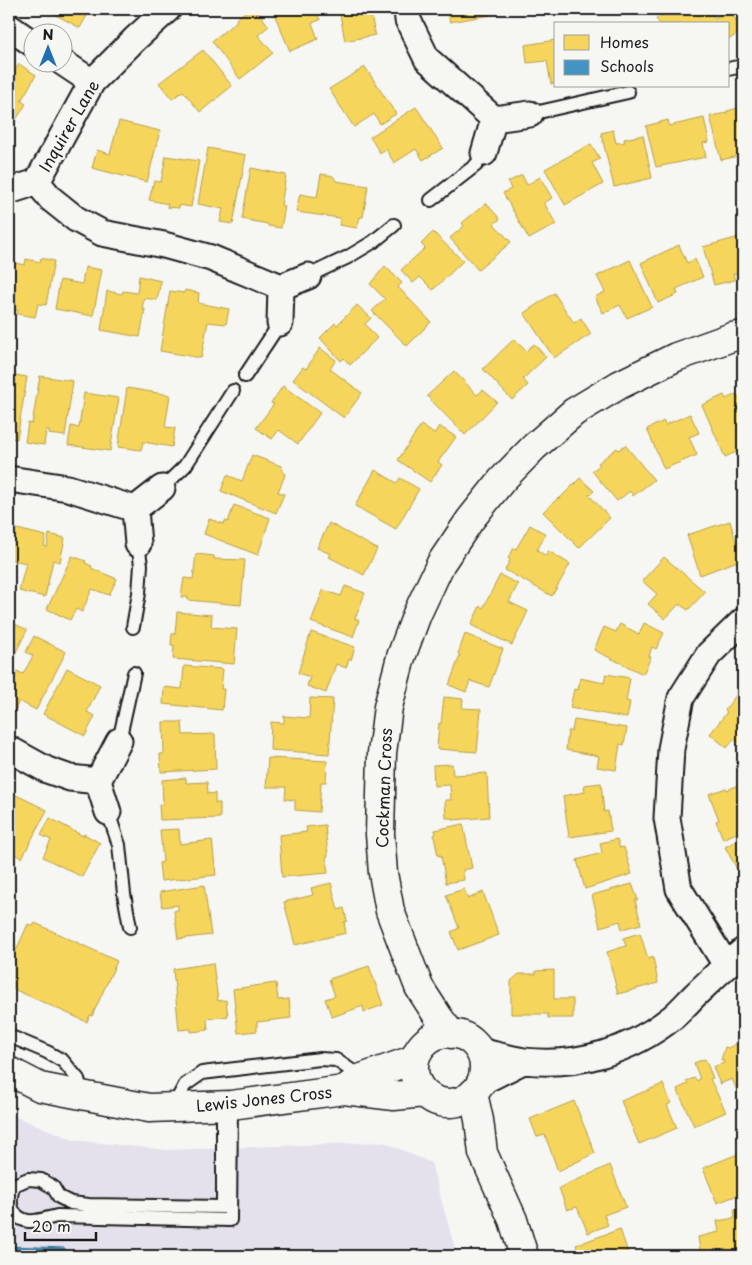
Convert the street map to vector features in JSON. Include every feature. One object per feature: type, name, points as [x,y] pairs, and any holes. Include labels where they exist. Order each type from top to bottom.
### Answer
[{"type":"street","name":"Inquirer Lane","points":[[9,191],[37,182],[92,82],[135,38],[168,9]]},
{"type":"street","points":[[407,9],[408,20],[427,59],[494,120]]},
{"type":"street","points":[[9,27],[22,36]]},
{"type":"street","points":[[72,69],[92,82]]},
{"type":"street","points":[[494,120],[530,114]]},
{"type":"street","points":[[484,152],[494,120]]},
{"type":"street","points":[[37,182],[51,198],[76,219],[102,233],[164,245],[211,258],[281,286],[308,276]]},
{"type":"street","points":[[280,323],[281,286]]},
{"type":"street","name":"Cockman Cross","points":[[451,1034],[419,987],[390,911],[383,873],[380,834],[382,754],[388,708],[400,657],[417,614],[441,563],[470,520],[502,480],[534,447],[574,412],[619,385],[676,357],[732,337],[743,335]]},
{"type":"street","points":[[9,479],[68,488],[135,509]]},
{"type":"street","points":[[135,509],[162,488]]},
{"type":"street","points":[[135,509],[138,544]]},
{"type":"street","points":[[479,1051],[523,1061],[550,1062],[580,1060],[610,1053],[642,1038],[674,1016],[734,958],[679,890],[667,818],[671,749],[681,698],[709,654],[743,621]]},
{"type":"street","points":[[108,812],[98,781],[119,741]]},
{"type":"street","points":[[9,749],[47,770],[70,778],[98,781]]},
{"type":"street","name":"Cockman Cross","points":[[417,1054],[420,1024],[419,987]]},
{"type":"street","points":[[483,1153],[477,1087],[483,1071],[483,1060],[472,1042],[462,1036],[442,1034],[433,1037],[425,1042],[417,1054],[414,1068],[415,1077],[419,1086],[436,1098],[483,1153],[513,1220],[524,1256]]},
{"type":"street","name":"Lewis Jones Cross","points":[[9,1071],[40,1087],[149,1108],[227,1106],[352,1084],[417,1054]]},
{"type":"street","points":[[436,1098],[456,1102],[465,1099],[477,1087],[523,1061]]},
{"type":"street","name":"Lewis Jones Cross","points":[[352,1084],[394,1096],[436,1098]]},
{"type":"lane","points":[[730,69],[743,66]]},
{"type":"lane","points":[[530,114],[628,92]]},
{"type":"lane","points":[[431,200],[476,165],[484,152]]},
{"type":"lane","points":[[308,276],[348,258],[373,242],[394,225]]},
{"type":"lane","points":[[244,376],[280,323]]},
{"type":"lane","points":[[162,488],[185,466],[234,391]]},
{"type":"lane","points":[[133,627],[141,565],[138,544]]},
{"type":"lane","points":[[119,741],[134,673]]},
{"type":"lane","points":[[108,812],[120,846],[124,894],[130,927]]},
{"type":"lane","points":[[9,1036],[63,1061],[78,1079],[82,1095]]},
{"type":"lane","points":[[174,1107],[185,1085],[202,1073],[320,1059],[336,1060],[352,1071],[352,1084]]},
{"type":"lane","points":[[227,1106],[230,1220],[57,1216],[28,1221],[17,1216],[10,1205],[10,1193],[14,1185],[28,1179],[41,1180],[53,1187],[59,1197],[72,1203],[223,1208],[227,1106]]},
{"type":"shaded area","points":[[9,1114],[74,1140],[166,1150],[384,1142],[431,1163],[457,1256],[9,1256]]},
{"type":"building: Homes","points":[[45,9],[90,10],[80,28]]},
{"type":"building: Homes","points":[[249,9],[255,9],[269,26],[258,35],[273,53],[240,79],[212,41]]},
{"type":"building: Homes","points":[[272,9],[315,9],[320,20],[312,23],[318,39],[290,51]]},
{"type":"building: Homes","points":[[339,9],[370,9],[375,35],[345,41]]},
{"type":"building: Homes","points":[[447,9],[489,9],[490,15],[450,22]]},
{"type":"building: Homes","points":[[673,9],[715,9],[711,12],[715,18],[729,9],[742,31],[730,39],[730,22],[658,22],[656,19]]},
{"type":"building: Homes","points":[[554,40],[554,83],[551,84],[547,61],[527,63],[525,45]]},
{"type":"building: Homes","points":[[203,50],[232,86],[200,112],[183,91],[172,99],[159,83]]},
{"type":"building: Homes","points":[[19,64],[22,66],[22,72],[31,72],[36,75],[21,101],[26,104],[14,123],[9,120],[9,69],[14,72]]},
{"type":"building: Homes","points":[[365,67],[396,114],[380,124],[374,114],[354,127],[329,89]]},
{"type":"building: Homes","points":[[416,107],[443,148],[423,160],[416,149],[394,163],[386,149],[380,153],[370,137]]},
{"type":"building: Homes","points":[[743,107],[743,155],[721,160],[710,116],[727,113],[727,111]]},
{"type":"building: Homes","points":[[704,118],[709,142],[703,143],[706,157],[656,167],[646,126],[668,120],[669,126]]},
{"type":"building: Homes","points":[[119,121],[160,131],[147,182],[92,168],[97,150],[110,154]]},
{"type":"building: Homes","points":[[613,130],[616,143],[625,142],[624,139],[643,135],[652,178],[614,187],[601,133]]},
{"type":"building: Homes","points":[[591,144],[600,159],[592,163],[603,184],[565,205],[545,169]]},
{"type":"building: Homes","points":[[208,148],[246,155],[233,224],[220,222],[223,209],[198,204]]},
{"type":"building: Homes","points":[[166,156],[199,161],[191,207],[179,205],[179,208],[167,207],[168,204],[149,200],[154,181],[161,182]]},
{"type":"building: Homes","points":[[251,168],[286,175],[281,206],[285,206],[281,228],[242,219]]},
{"type":"building: Homes","points":[[321,174],[333,176],[336,181],[368,186],[363,217],[360,217],[357,228],[339,225],[340,218],[296,212],[300,194],[317,197]]},
{"type":"building: Homes","points":[[522,175],[527,185],[540,177],[552,198],[544,203],[556,224],[529,239],[503,193],[511,189],[508,182]]},
{"type":"building: Homes","points":[[486,203],[500,219],[494,224],[511,242],[478,270],[450,238],[464,226],[462,223]]},
{"type":"building: Homes","points":[[433,232],[463,261],[433,290],[420,277],[413,283],[401,270],[425,248],[421,244]]},
{"type":"building: Homes","points":[[743,236],[743,271],[733,274],[735,280],[714,285],[703,247]]},
{"type":"building: Homes","points":[[679,245],[687,263],[695,259],[703,277],[676,289],[678,294],[658,303],[641,263]]},
{"type":"building: Homes","points":[[41,258],[54,261],[46,305],[38,304],[35,317],[17,314],[18,310],[9,309],[15,263],[25,265],[26,259],[40,262]]},
{"type":"building: Homes","points":[[630,260],[652,307],[627,318],[620,305],[603,313],[595,297],[605,292],[597,276]]},
{"type":"building: Homes","points":[[385,266],[402,283],[398,287],[431,322],[407,346],[372,311],[385,299],[370,284]]},
{"type":"building: Homes","points":[[85,267],[102,270],[93,316],[55,309],[60,280],[82,284]]},
{"type":"building: Homes","points":[[139,276],[161,281],[157,300],[144,298],[142,309],[145,309],[140,337],[101,330],[107,291],[122,294],[123,291],[137,293]]},
{"type":"building: Homes","points":[[185,290],[199,293],[198,303],[229,309],[226,324],[208,322],[201,358],[160,351],[170,291],[184,293]]},
{"type":"building: Homes","points":[[554,293],[574,323],[581,318],[591,334],[554,358],[524,313]]},
{"type":"building: Homes","points":[[357,305],[371,318],[365,324],[377,338],[350,365],[344,358],[341,361],[320,338],[335,323],[337,325]]},
{"type":"building: Homes","points":[[514,339],[526,351],[534,344],[546,357],[523,379],[528,385],[512,400],[483,369]]},
{"type":"building: Homes","points":[[320,348],[336,360],[330,369],[362,393],[344,418],[293,380],[303,367],[306,369]]},
{"type":"building: Homes","points":[[454,371],[477,395],[483,390],[497,402],[465,435],[427,396]]},
{"type":"building: Homes","points":[[9,374],[27,377],[17,439],[9,438]]},
{"type":"building: Homes","points":[[40,376],[73,381],[65,436],[49,434],[49,430],[46,430],[44,445],[25,442],[28,423],[32,424]]},
{"type":"building: Homes","points":[[283,386],[320,413],[298,444],[279,430],[272,439],[256,428],[274,404],[271,403]]},
{"type":"building: Homes","points":[[127,388],[170,395],[165,427],[175,428],[172,447],[143,442],[141,450],[118,447]]},
{"type":"building: Homes","points":[[84,393],[119,398],[110,451],[68,445],[71,426],[79,428]]},
{"type":"building: Homes","points":[[736,394],[738,397],[743,395],[743,449],[725,457],[702,405],[724,395],[726,399]]},
{"type":"building: Homes","points":[[690,414],[699,433],[689,437],[697,455],[664,469],[647,429],[664,421],[665,425]]},
{"type":"building: Homes","points":[[421,425],[434,434],[439,426],[456,437],[438,462],[442,465],[430,482],[398,460]]},
{"type":"building: Homes","points":[[625,445],[654,480],[633,496],[630,491],[617,501],[592,471],[600,465],[598,463],[617,448],[619,450]]},
{"type":"building: Homes","points":[[252,455],[281,466],[285,475],[278,492],[284,494],[276,513],[221,491],[227,475],[242,481]]},
{"type":"building: Homes","points":[[375,470],[397,483],[400,478],[419,489],[396,529],[355,506]]},
{"type":"building: Homes","points":[[580,478],[594,491],[589,495],[610,518],[579,548],[543,512]]},
{"type":"building: Homes","points":[[234,505],[270,518],[258,555],[204,534],[209,519],[224,524],[225,521],[228,522]]},
{"type":"building: Homes","points":[[730,521],[736,542],[743,539],[743,559],[700,575],[687,535]]},
{"type":"building: Homes","points":[[329,523],[377,549],[364,575],[329,557],[331,554],[317,548]]},
{"type":"building: Homes","points":[[530,525],[546,534],[537,550],[546,556],[548,551],[570,564],[552,596],[505,570],[510,560],[508,558],[514,548],[516,549]]},
{"type":"building: Homes","points":[[9,527],[46,536],[44,546],[47,547],[49,534],[65,538],[60,562],[53,560],[45,597],[19,591],[26,563],[9,559]]},
{"type":"building: Homes","points":[[196,554],[214,556],[214,559],[245,560],[241,605],[187,600],[188,597],[181,597],[184,578],[193,579]]},
{"type":"building: Homes","points":[[72,556],[86,561],[85,563],[92,566],[91,568],[117,579],[109,595],[92,589],[82,612],[76,609],[70,620],[47,609]]},
{"type":"building: Homes","points":[[664,557],[705,592],[688,610],[679,604],[665,619],[648,604],[657,594],[642,581]]},
{"type":"building: Homes","points":[[500,575],[518,584],[509,602],[528,611],[512,645],[471,625],[480,606],[483,608]]},
{"type":"building: Homes","points":[[345,586],[365,593],[355,619],[359,620],[353,637],[311,622],[323,590],[341,596]]},
{"type":"building: Homes","points":[[177,612],[212,615],[211,627],[237,629],[234,664],[173,659],[174,645],[171,645],[172,634],[175,634]]},
{"type":"building: Homes","points":[[9,621],[27,630],[9,666]]},
{"type":"building: Homes","points":[[644,623],[664,633],[656,649],[652,647],[649,656],[651,657],[643,674],[594,650],[604,627],[616,632],[620,624],[639,634]]},
{"type":"building: Homes","points":[[311,632],[355,647],[346,668],[336,664],[326,693],[307,686],[310,677],[298,673]]},
{"type":"building: Homes","points":[[465,634],[503,649],[489,687],[470,681],[466,692],[449,685],[460,655],[458,654]]},
{"type":"building: Homes","points":[[34,636],[66,652],[36,710],[19,701],[13,715],[9,713],[9,684],[15,670],[23,674],[33,656],[26,652]]},
{"type":"building: Homes","points":[[184,666],[223,669],[221,689],[224,689],[222,710],[163,704],[164,687],[182,689]]},
{"type":"building: Homes","points":[[67,668],[100,685],[87,712],[95,716],[85,736],[43,714]]},
{"type":"building: Homes","points":[[606,674],[630,678],[626,701],[630,702],[627,718],[570,708],[574,689],[578,690],[580,678],[604,683]]},
{"type":"building: Homes","points":[[737,694],[743,699],[743,746],[734,739],[727,748],[710,734],[727,712],[725,710]]},
{"type":"building: Homes","points":[[444,697],[463,699],[462,708],[481,709],[477,752],[437,749]]},
{"type":"building: Homes","points":[[310,698],[333,699],[329,754],[270,750],[271,722],[284,723],[284,716],[309,718]]},
{"type":"building: Homes","points":[[574,720],[627,728],[624,745],[620,744],[616,770],[597,767],[599,756],[566,750],[568,731],[572,731]]},
{"type":"building: Homes","points":[[163,722],[182,722],[183,735],[215,734],[216,769],[161,772],[160,754],[164,754]]},
{"type":"building: Homes","points":[[268,758],[327,761],[326,782],[321,782],[319,812],[295,810],[295,800],[285,799],[286,787],[266,787]]},
{"type":"building: Homes","points":[[452,764],[453,775],[487,773],[489,817],[453,820],[453,818],[446,818],[445,800],[451,800],[450,785],[434,786],[433,765]]},
{"type":"building: Homes","points":[[186,778],[186,783],[207,782],[208,794],[215,793],[215,803],[220,803],[220,818],[160,820],[159,805],[163,804],[162,780]]},
{"type":"building: Homes","points":[[601,783],[604,812],[608,811],[611,831],[569,837],[563,796],[585,792],[584,785]]},
{"type":"building: Homes","points":[[743,783],[743,830],[723,839],[716,821],[719,820],[709,794],[726,788],[727,790]]},
{"type":"building: Homes","points":[[10,792],[47,810],[22,858],[9,851]]},
{"type":"building: Homes","points":[[50,818],[100,843],[82,877],[43,857],[51,840],[41,835]]},
{"type":"building: Homes","points":[[463,824],[472,868],[463,870],[464,880],[446,883],[441,855],[438,856],[434,835],[436,834],[435,830]]},
{"type":"building: Homes","points":[[325,825],[328,873],[282,877],[279,835],[307,832],[306,827]]},
{"type":"building: Homes","points":[[179,829],[180,844],[212,840],[216,875],[161,881],[159,863],[163,862],[160,830]]},
{"type":"building: Homes","points":[[743,837],[743,880],[725,847]]},
{"type":"building: Homes","points":[[617,839],[620,848],[624,847],[632,874],[585,889],[577,860],[602,853],[600,843]]},
{"type":"building: Homes","points":[[331,883],[338,910],[344,908],[347,921],[344,922],[346,933],[295,945],[284,902],[313,895],[311,888]]},
{"type":"building: Homes","points":[[632,884],[638,900],[635,900],[641,924],[622,929],[620,921],[600,927],[592,895]]},
{"type":"building: Homes","points":[[204,885],[211,935],[178,939],[174,911],[178,910],[178,905],[162,907],[160,892]]},
{"type":"building: Homes","points":[[464,889],[468,899],[483,892],[499,935],[458,950],[451,932],[459,928],[446,895]]},
{"type":"building: Homes","points":[[35,923],[117,961],[92,1016],[90,1015],[87,1022],[9,987],[9,966],[28,924],[33,926]]},
{"type":"building: Homes","points":[[640,933],[648,959],[653,957],[658,983],[618,994],[607,952],[626,946],[623,938]]},
{"type":"building: Homes","points":[[213,963],[218,1001],[226,1000],[228,1016],[207,1019],[208,1030],[191,1032],[191,1029],[179,1030],[173,969]]},
{"type":"building: Homes","points":[[369,966],[383,1005],[364,1012],[363,1006],[332,1017],[325,999],[335,996],[329,979]]},
{"type":"building: Homes","points":[[554,970],[554,999],[573,999],[573,1018],[548,1018],[548,1014],[511,1014],[511,981],[519,974],[536,974],[536,971]]},
{"type":"building: Homes","points":[[276,983],[278,1000],[289,999],[291,1018],[257,1022],[257,1031],[238,1033],[233,989]]},
{"type":"building: Homes","points":[[743,1040],[743,1104],[732,1079],[720,1084],[713,1067],[724,1063],[721,1060],[725,1047],[728,1048]]},
{"type":"building: Homes","points":[[705,1059],[713,1078],[710,1079],[726,1112],[694,1126],[677,1089],[688,1084],[686,1081],[695,1078],[697,1081],[700,1079],[694,1063]]},
{"type":"building: Homes","points":[[663,1084],[671,1103],[667,1105],[677,1128],[639,1144],[621,1101]]},
{"type":"building: Homes","points":[[574,1101],[595,1153],[558,1171],[545,1135],[537,1137],[530,1119]]},
{"type":"building: Homes","points":[[743,1152],[743,1202],[741,1203],[738,1195],[717,1203],[703,1168]]},
{"type":"building: Homes","points":[[610,1165],[626,1207],[604,1215],[608,1225],[588,1233],[577,1207],[567,1210],[559,1188]]},
{"type":"building: Homes","points":[[743,1208],[743,1256],[701,1256],[698,1237],[719,1232],[717,1221],[735,1218],[734,1210]]},
{"type":"building: Homes","points":[[620,1229],[629,1256],[580,1256],[576,1245]]},
{"type":"building: Schools","points":[[9,1246],[65,1248],[65,1256],[9,1256]]}]
